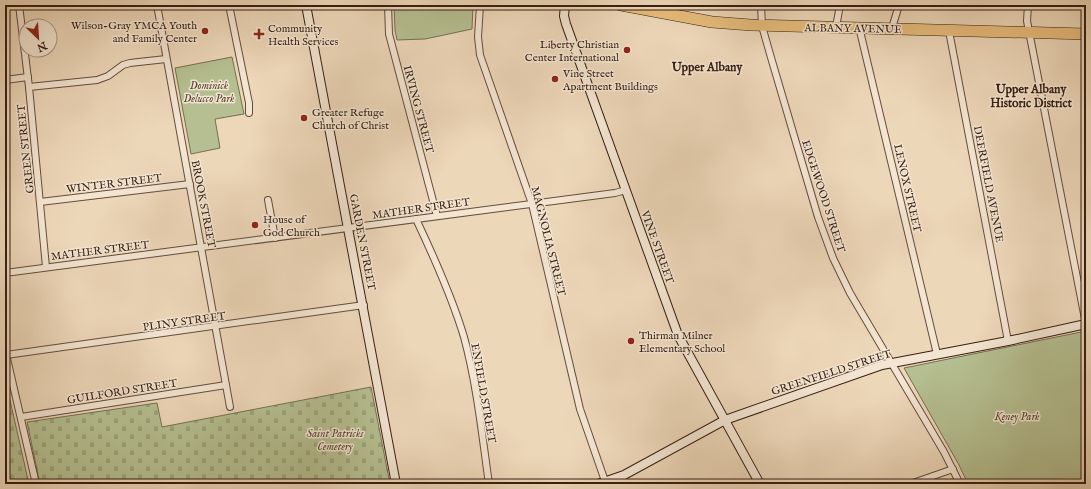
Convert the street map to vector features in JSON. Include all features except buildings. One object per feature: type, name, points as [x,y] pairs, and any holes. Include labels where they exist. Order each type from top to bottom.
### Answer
[{"type":"highway","name":"ALBANY AVENUE","points":[[621,5],[668,10],[712,22],[762,26],[859,27],[949,31],[1086,34]]},
{"type":"street","name":"GREEN STREET","points":[[19,5],[28,77],[46,267]]},
{"type":"street","name":"BROOK STREET","points":[[157,5],[230,407]]},
{"type":"street","points":[[229,5],[249,103],[249,113]]},
{"type":"street","name":"GARDEN STREET","points":[[306,5],[364,306],[396,484]]},
{"type":"street","name":"IRVING STREET","points":[[388,5],[389,34],[437,216]]},
{"type":"street","name":"MAGNOLIA STREET","points":[[480,5],[478,37],[480,55],[532,204],[580,409],[603,483]]},
{"type":"street","name":"VINE STREET","points":[[565,5],[564,16],[566,24],[678,335],[760,484]]},
{"type":"street","name":"EDGEWOOD STREET","points":[[761,5],[762,26],[818,217],[833,258],[850,293],[953,469],[960,484]]},
{"type":"street","points":[[836,27],[840,5]]},
{"type":"street","points":[[892,28],[899,5]]},
{"type":"street","points":[[1028,5],[1027,19],[1029,32],[1086,324]]},
{"type":"street","name":"LENOX STREET","points":[[859,27],[937,354]]},
{"type":"street","name":"DEERFIELD AVENUE","points":[[949,31],[1008,341]]},
{"type":"street","points":[[29,87],[97,80],[108,76],[123,65],[166,59]]},
{"type":"street","points":[[5,80],[28,77]]},
{"type":"street","name":"WINTER STREET","points":[[40,202],[190,184]]},
{"type":"street","name":"MATHER STREET","points":[[5,273],[532,204],[626,190]]},
{"type":"street","points":[[268,200],[275,238]]},
{"type":"street","name":"ENFIELD STREET","points":[[416,219],[442,278],[464,336],[473,376],[489,484]]},
{"type":"street","name":"PLINY STREET","points":[[6,352],[364,306]]},
{"type":"street","name":"GREENFIELD STREET","points":[[603,483],[624,475],[725,420],[891,363],[1008,341],[1086,324]]},
{"type":"street","points":[[6,352],[36,484]]},
{"type":"street","name":"GUILFORD STREET","points":[[21,417],[226,385]]},
{"type":"street","points":[[910,484],[953,469]]},
{"type":"green space","points":[[394,5],[473,5],[472,29],[425,39],[397,40]]},
{"type":"green space","name":"Dominick Delucco Park","points":[[232,57],[244,114],[215,119],[220,148],[191,154],[175,68]]},
{"type":"green space","name":"Keney Park","points":[[1086,331],[1086,484],[968,484],[959,465],[904,368]]},
{"type":"green space","points":[[5,378],[29,484],[5,484]]},
{"type":"green space","name":"Saint Patricks Cemetery","points":[[371,387],[390,484],[40,484],[27,422],[157,403],[162,427]]},
{"type":"place","name":"Wilson-Gray YMCA Youth and Family Center","points":[[205,31]]},
{"type":"place","name":"Community Health Services","points":[[259,34]]},
{"type":"place","name":"Liberty Christian Center International","points":[[627,50]]},
{"type":"place","name":"Vine Street Apartment Buildings","points":[[555,79]]},
{"type":"place","name":"Greater Refuge Church of Christ","points":[[304,118]]},
{"type":"place","name":"House of God Church","points":[[255,225]]},
{"type":"place","name":"Thirman Milner Elementary School","points":[[631,341]]},
{"type":"district","name":"Upper Albany","points":[[707,67]]},
{"type":"district","name":"Upper Albany Historic District","points":[[1031,96]]}]
